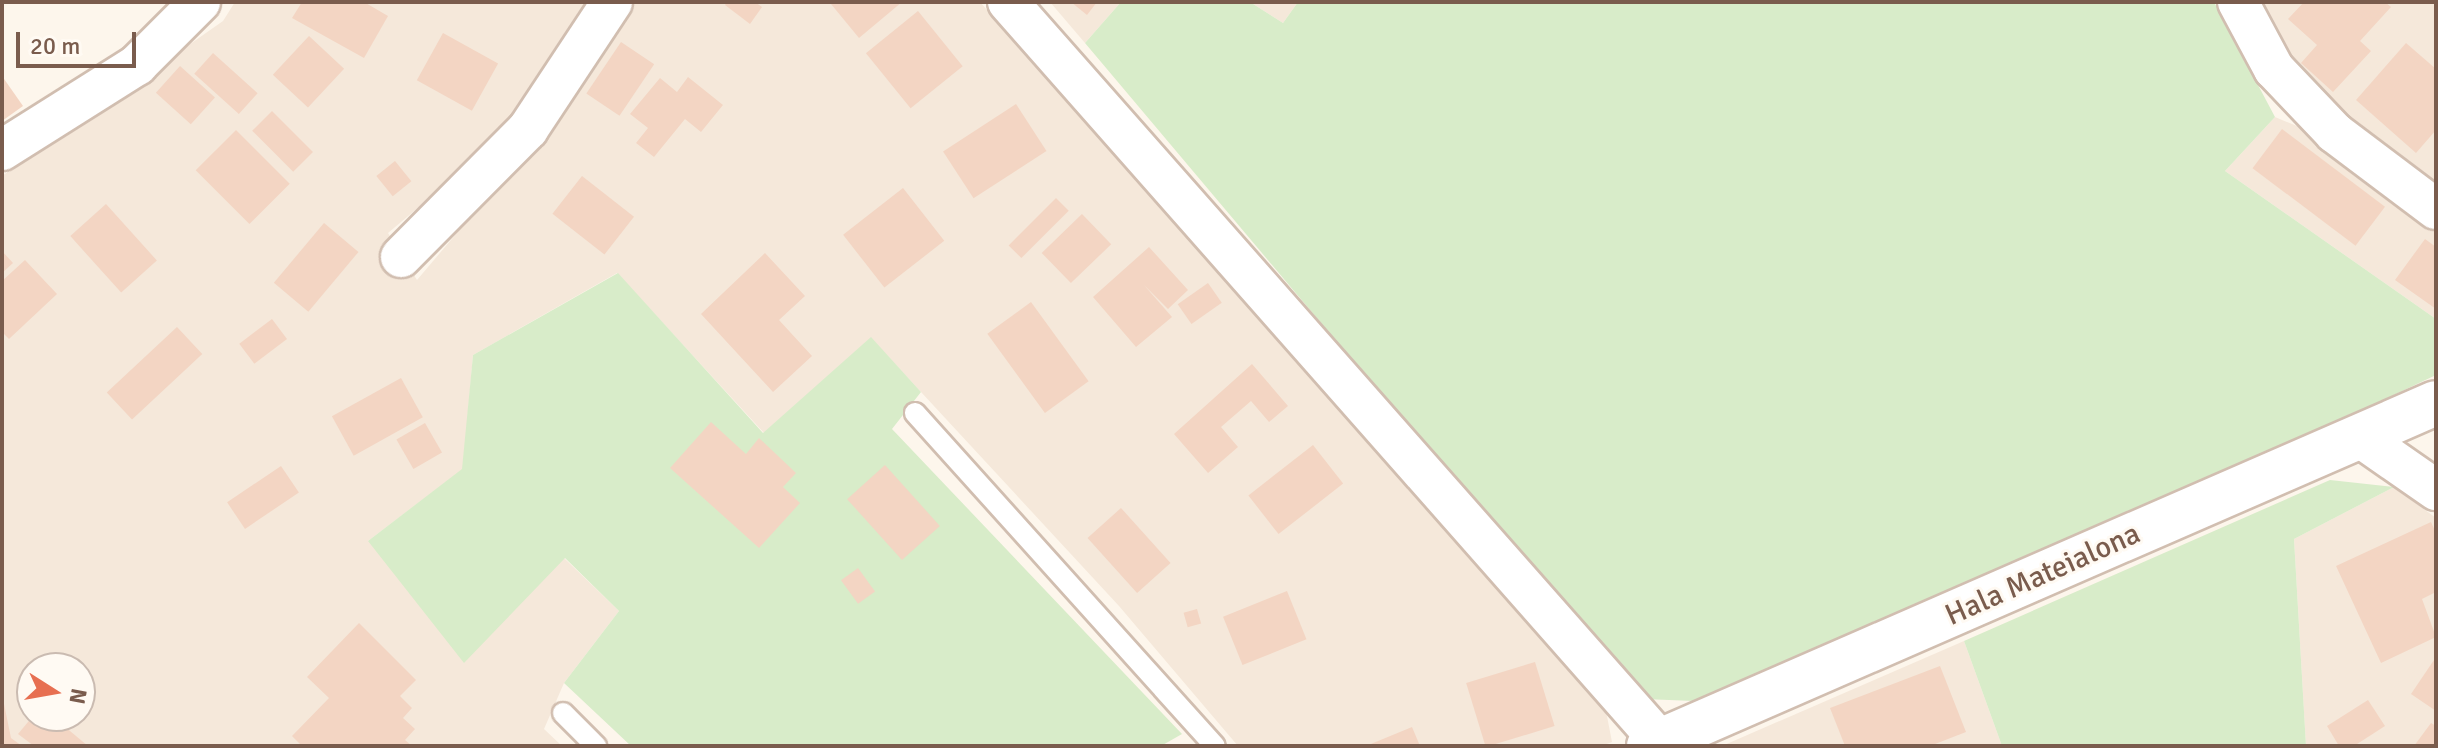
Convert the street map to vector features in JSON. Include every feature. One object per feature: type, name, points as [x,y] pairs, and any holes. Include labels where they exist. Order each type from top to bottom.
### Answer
[{"type":"street","points":[[2,150],[137,65],[200,2]]},
{"type":"street","points":[[401,257],[528,129],[612,2]]},
{"type":"street","points":[[1008,2],[1655,744]]},
{"type":"street","points":[[2238,2],[2274,69],[2335,133],[2436,209]]},
{"type":"street","name":"Hala Mateialona","points":[[1655,744],[2436,403]]},
{"type":"street","points":[[2360,437],[2436,490]]},
{"type":"lane","points":[[915,413],[1215,746]]},
{"type":"lane","points":[[563,713],[596,746]]},
{"type":"shaded area","points":[[235,2],[598,2],[517,124],[388,233],[417,280],[557,115],[629,2],[980,2],[1606,711],[1612,742],[1601,746],[1238,746],[1119,606],[871,338],[764,433],[617,273],[473,355],[463,469],[368,541],[564,558],[619,611],[564,683],[544,729],[562,746],[2,746],[2,176],[223,21]]},
{"type":"shaded area","points":[[1050,2],[1121,2],[1085,43]]},
{"type":"shaded area","points":[[1250,2],[1298,2],[1283,23]]},
{"type":"shaded area","points":[[2259,2],[2436,2],[2436,188],[2342,120],[2299,70]]},
{"type":"shaded area","points":[[2275,117],[2304,129],[2436,229],[2436,319],[2225,171]]},
{"type":"shaded area","points":[[2394,487],[2436,518],[2436,746],[2306,746],[2294,539]]},
{"type":"shaded area","points":[[1964,641],[2002,746],[1722,746]]},
{"type":"green space","points":[[1121,2],[1250,2],[1283,23],[1298,2],[2214,2],[2275,117],[2225,171],[2436,319],[2436,375],[2106,531],[1694,701],[1644,699],[1546,590],[1085,43]]},
{"type":"green space","points":[[618,273],[763,433],[871,337],[921,392],[892,429],[1182,734],[1161,746],[631,746],[564,683],[619,611],[565,558],[464,663],[368,541],[462,469],[473,355]]},
{"type":"green space","points":[[2330,480],[2394,487],[2294,539],[2306,746],[2002,746],[1964,641]]},
{"type":"building","points":[[302,2],[364,2],[388,16],[364,58],[292,18]]},
{"type":"building","points":[[727,2],[755,2],[762,7],[750,24],[725,5]]},
{"type":"building","points":[[902,2],[859,38],[831,4]]},
{"type":"building","points":[[1071,2],[1097,2],[1087,15]]},
{"type":"building","points":[[2304,2],[2385,2],[2391,7],[2360,41],[2371,51],[2333,92],[2301,63],[2317,45],[2288,19]]},
{"type":"building","points":[[918,11],[963,66],[911,108],[866,53]]},
{"type":"building","points":[[443,33],[498,64],[472,111],[417,80]]},
{"type":"building","points":[[309,36],[344,69],[308,107],[273,75]]},
{"type":"building","points":[[621,42],[654,64],[619,116],[586,93]]},
{"type":"building","points":[[2406,43],[2436,69],[2436,130],[2416,153],[2356,100]]},
{"type":"building","points":[[213,53],[258,93],[239,114],[194,74]]},
{"type":"building","points":[[180,66],[215,97],[191,124],[156,93]]},
{"type":"building","points":[[2,76],[23,106],[2,121]]},
{"type":"building","points":[[688,77],[723,105],[701,132],[685,119],[654,157],[636,143],[648,128],[630,114],[660,78],[677,92]]},
{"type":"building","points":[[1016,104],[1046,151],[974,198],[943,151]]},
{"type":"building","points":[[272,111],[313,152],[293,172],[252,131]]},
{"type":"building","points":[[2282,129],[2385,207],[2356,246],[2253,168]]},
{"type":"building","points":[[236,130],[290,184],[249,224],[196,170]]},
{"type":"building","points":[[395,161],[411,181],[393,196],[376,176]]},
{"type":"building","points":[[582,176],[634,217],[604,254],[552,214]]},
{"type":"building","points":[[903,188],[944,241],[884,288],[843,235]]},
{"type":"building","points":[[1056,198],[1069,211],[1021,258],[1009,245]]},
{"type":"building","points":[[106,204],[157,260],[121,293],[70,236]]},
{"type":"building","points":[[1082,214],[1111,244],[1071,283],[1042,253]]},
{"type":"building","points":[[324,223],[358,252],[308,312],[274,283]]},
{"type":"building","points":[[2425,239],[2436,247],[2436,309],[2395,280]]},
{"type":"building","points":[[1149,247],[1188,290],[1168,309],[1144,285],[1172,317],[1136,347],[1093,297]]},
{"type":"building","points":[[2,251],[13,263],[2,273]]},
{"type":"building","points":[[765,253],[805,296],[779,320],[812,356],[773,392],[701,314]]},
{"type":"building","points":[[25,260],[57,294],[9,339],[2,332],[2,281]]},
{"type":"building","points":[[1208,283],[1222,303],[1191,324],[1178,304]]},
{"type":"building","points":[[1031,302],[1089,381],[1045,413],[987,334]]},
{"type":"building","points":[[272,319],[287,339],[254,364],[239,344]]},
{"type":"building","points":[[177,327],[202,354],[132,420],[107,392]]},
{"type":"building","points":[[1252,364],[1288,406],[1269,422],[1251,401],[1221,427],[1238,447],[1208,473],[1174,434]]},
{"type":"building","points":[[401,378],[423,417],[354,456],[332,416]]},
{"type":"building","points":[[711,422],[746,454],[759,438],[796,473],[783,487],[800,503],[759,548],[670,468]]},
{"type":"building","points":[[425,423],[442,452],[413,469],[396,440]]},
{"type":"building","points":[[1313,445],[1343,484],[1279,534],[1248,495]]},
{"type":"building","points":[[885,465],[940,526],[902,560],[847,499]]},
{"type":"building","points":[[281,466],[299,493],[245,529],[227,502]]},
{"type":"building","points":[[1121,508],[1171,563],[1137,593],[1088,538]]},
{"type":"building","points":[[2431,522],[2436,533],[2436,592],[2422,599],[2436,637],[2381,663],[2336,566]]},
{"type":"building","points":[[858,568],[875,591],[858,604],[841,580]]},
{"type":"building","points":[[1287,591],[1306,639],[1243,665],[1223,617]]},
{"type":"building","points":[[1197,609],[1201,623],[1188,627],[1184,613]]},
{"type":"building","points":[[359,623],[416,680],[400,696],[412,708],[403,718],[415,729],[405,740],[412,746],[302,746],[292,736],[329,698],[307,677]]},
{"type":"building","points":[[2436,657],[2436,711],[2411,694]]},
{"type":"building","points":[[1535,662],[1555,726],[1485,746],[1466,683]]},
{"type":"building","points":[[1940,666],[1966,732],[1930,746],[1845,746],[1830,708]]},
{"type":"building","points":[[2,694],[11,738],[22,746],[2,746]]},
{"type":"building","points":[[2368,700],[2385,726],[2354,746],[2339,746],[2327,726]]},
{"type":"building","points":[[2431,723],[2436,726],[2436,746],[2414,746]]},
{"type":"building","points":[[1412,727],[1420,746],[1366,746]]},
{"type":"building","points":[[71,732],[88,746],[34,746],[18,734]]}]
